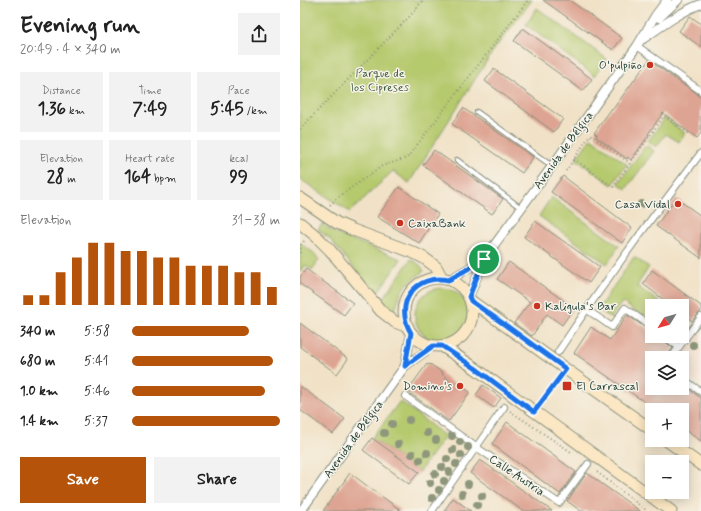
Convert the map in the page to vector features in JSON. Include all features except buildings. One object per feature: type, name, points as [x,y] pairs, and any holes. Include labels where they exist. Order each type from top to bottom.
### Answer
[{"type":"main road","points":[[300,198],[337,223],[424,258],[436,267],[446,279],[460,286],[470,299],[645,425]]},
{"type":"main road","points":[[300,224],[316,236],[330,250],[382,311],[395,322],[410,330],[421,342],[438,346],[475,368],[671,511]]},
{"type":"main road","points":[[410,330],[405,317],[405,307],[408,297],[414,288],[427,280],[446,279]]},
{"type":"main road","points":[[438,346],[452,344],[467,331],[471,321],[472,311],[470,299]]},
{"type":"main road","points":[[676,447],[701,465]]},
{"type":"street","name":"Avenida de Bélgica","points":[[639,43],[655,16],[667,0]]},
{"type":"street","name":"Avenida de Bélgica","points":[[484,259],[639,43],[660,16],[678,0]]},
{"type":"street","name":"Avenida de Bélgica","points":[[639,43],[681,14],[701,4]]},
{"type":"street","points":[[639,43],[701,91]]},
{"type":"street","points":[[558,352],[586,309],[701,153]]},
{"type":"street","points":[[446,279],[484,259]]},
{"type":"street","points":[[470,299],[484,259]]},
{"type":"street","points":[[586,309],[612,327],[625,308],[645,322]]},
{"type":"street","points":[[676,351],[701,317]]},
{"type":"street","points":[[405,366],[410,330]]},
{"type":"street","points":[[674,343],[679,347]]},
{"type":"street","points":[[405,366],[438,346]]},
{"type":"street","name":"Avenida de Bélgica","points":[[301,511],[405,366]]},
{"type":"street","points":[[689,383],[701,392]]},
{"type":"street","name":"Calle Austria","points":[[404,396],[558,503],[588,464]]},
{"type":"street","points":[[432,511],[504,407]]},
{"type":"lane","points":[[477,112],[552,166]]},
{"type":"lane","points":[[457,160],[521,208]]},
{"type":"path","points":[[300,129],[410,16],[423,0]]},
{"type":"path","points":[[330,205],[337,198],[382,166],[407,158],[528,0]]},
{"type":"path","points":[[574,159],[613,187],[664,116],[689,134]]},
{"type":"path","points":[[566,170],[590,135],[630,163]]},
{"type":"path","points":[[300,253],[301,245],[304,241]]},
{"type":"path","points":[[526,422],[566,369]]},
{"type":"path","points":[[504,407],[588,464],[647,511]]},
{"type":"shaded area","points":[[701,322],[701,385],[689,377],[689,351],[681,351],[686,343],[689,343],[689,339]]},
{"type":"green space","name":"Parque de los Cipreses","points":[[300,0],[532,0],[495,48],[409,183],[393,171],[350,212],[300,179]]},
{"type":"green space","points":[[537,8],[607,59],[595,76],[526,25]]},
{"type":"green space","points":[[665,118],[685,133],[679,142],[666,134],[656,147],[648,141]]},
{"type":"green space","points":[[591,138],[627,164],[612,185],[576,159]]},
{"type":"green space","points":[[646,145],[654,151],[626,189],[618,183]]},
{"type":"green space","points":[[551,197],[619,246],[607,264],[539,216]]},
{"type":"green space","points":[[322,224],[337,234],[401,259],[376,295],[329,238],[318,230]]},
{"type":"green space","points":[[300,243],[314,253],[319,260],[312,270],[305,265],[300,272]]},
{"type":"green space","points":[[634,257],[649,267],[637,286],[655,299],[645,299],[645,318],[622,302],[611,318],[598,309]]},
{"type":"green space","points":[[411,259],[420,265],[424,271],[407,284],[399,297],[396,308],[390,311],[380,303]]},
{"type":"green space","points":[[437,288],[447,288],[461,296],[467,305],[469,315],[467,325],[461,334],[447,342],[437,342],[427,337],[420,330],[415,320],[415,310],[420,300],[427,293]]},
{"type":"green space","points":[[400,401],[445,436],[419,472],[372,438]]},
{"type":"place","name":"O'pulpiño","points":[[650,65]]},
{"type":"place","name":"Casa Vidal","points":[[678,204]]},
{"type":"place","name":"CaixaBank","points":[[400,223]]},
{"type":"place","name":"Kaligula's Bar","points":[[537,306]]},
{"type":"place","name":"Domino's","points":[[460,386]]},
{"type":"place","name":"El Carrascal","points":[[567,386]]},
{"type":"route","points":[[484,259],[469,297],[471,301],[566,369],[534,412],[475,368],[442,346],[433,346],[405,366],[411,333],[405,317],[405,307],[408,297],[414,288],[422,282],[432,279],[442,278],[449,280],[484,259]]}]
